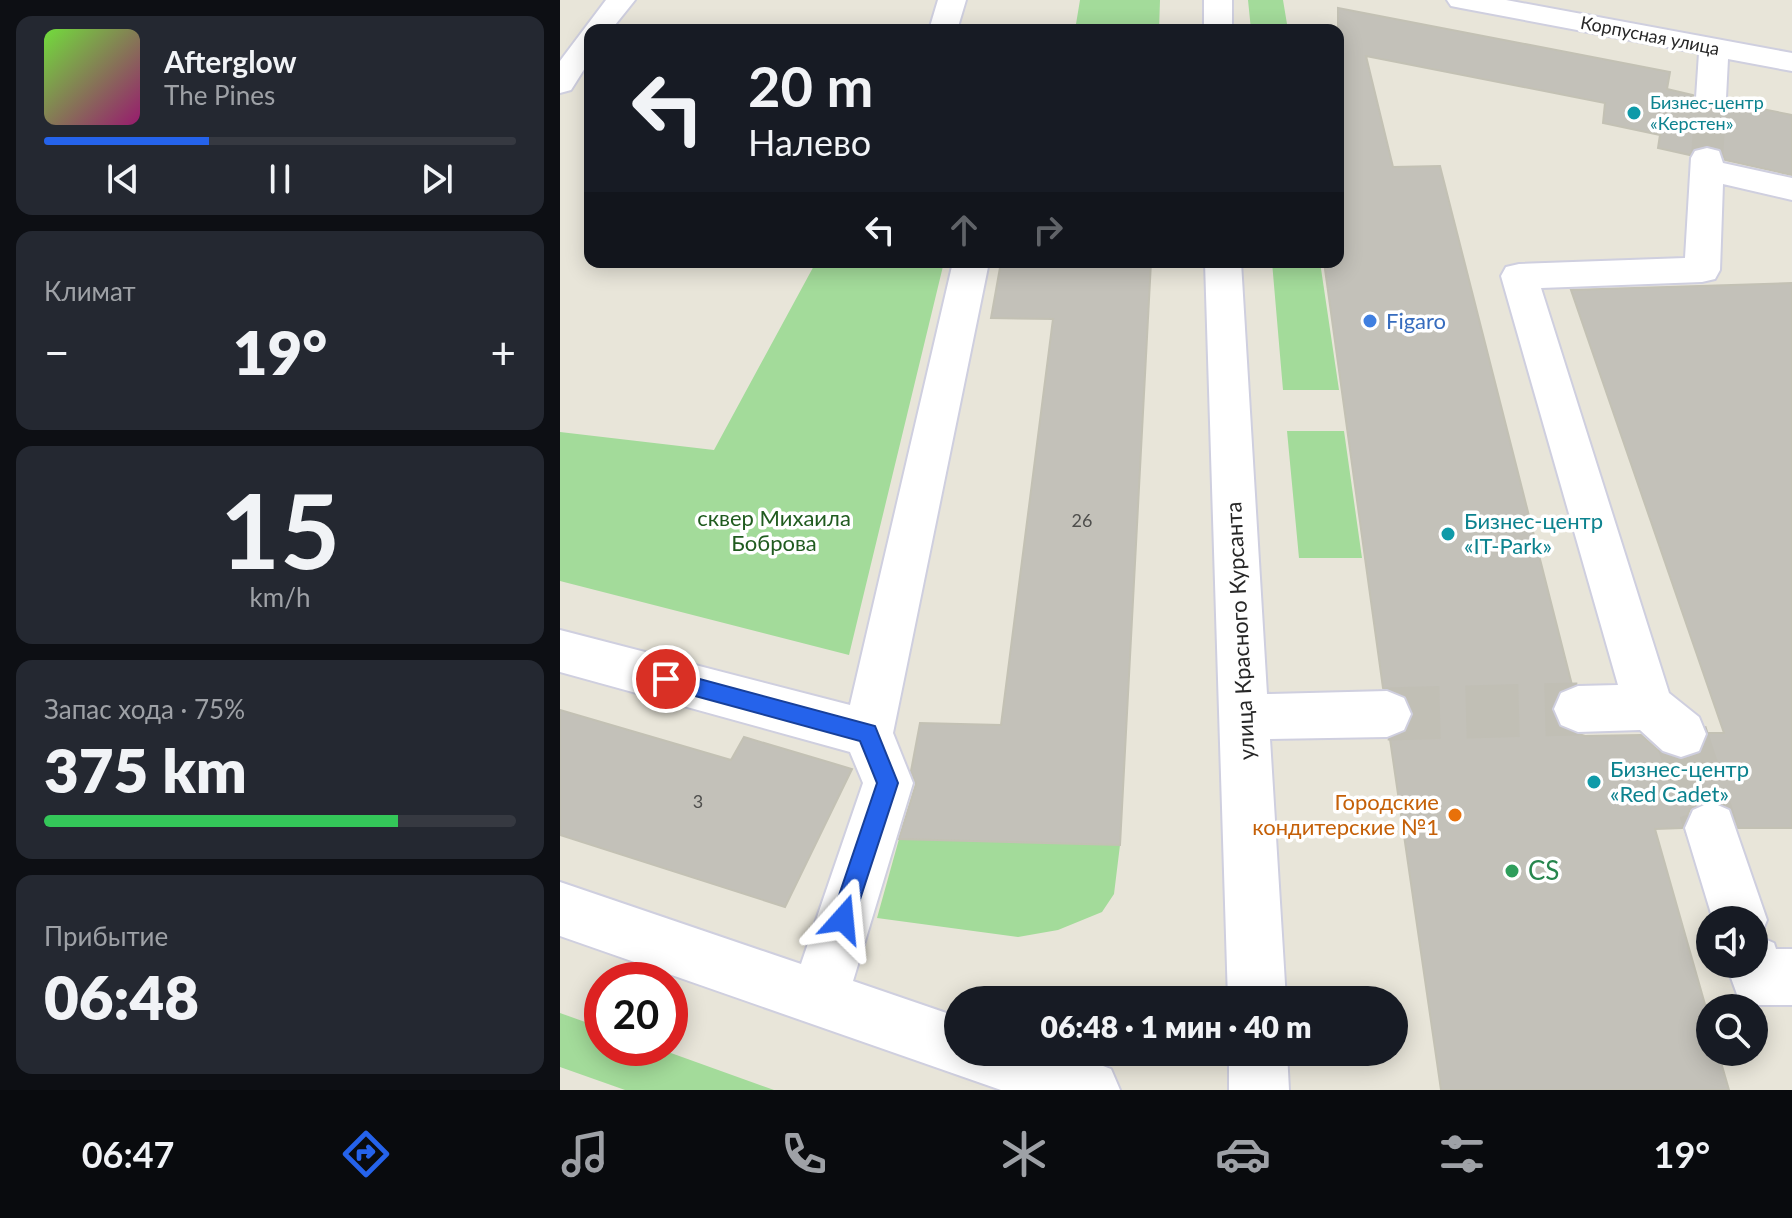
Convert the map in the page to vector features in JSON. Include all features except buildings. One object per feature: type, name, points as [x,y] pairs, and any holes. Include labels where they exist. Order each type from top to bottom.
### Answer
[{"type":"street","points":[[601,24],[621,0]]},
{"type":"street","points":[[945,24],[952,0]]},
{"type":"street","points":[[1218,0],[1218,24]]},
{"type":"street","name":"Корпусная улица","points":[[1461,0],[1564,9],[1714,48],[1792,62]]},
{"type":"street","points":[[560,84],[584,46]]},
{"type":"street","points":[[1711,98],[1714,48]]},
{"type":"street","points":[[1578,709],[1665,721],[1519,276],[1702,270],[1707,164],[1792,189]]},
{"type":"street","points":[[820,999],[888,783],[868,733],[970,268]]},
{"type":"street","name":"улица Красного Курсанта","points":[[1223,268],[1256,986]]},
{"type":"street","points":[[560,651],[868,733]]},
{"type":"street","points":[[1243,717],[1387,714]]},
{"type":"street","points":[[1711,828],[1736,906]]},
{"type":"street","points":[[560,909],[944,1041]]},
{"type":"street","points":[[1768,977],[1792,977]]},
{"type":"street","points":[[1258,1066],[1259,1090]]},
{"type":"street","points":[[1007,1070],[1090,1090]]},
{"type":"green space","points":[[1080,0],[1160,0],[1159,24],[1076,24]]},
{"type":"green space","points":[[1248,0],[1283,0],[1287,24],[1250,24]]},
{"type":"green space","name":"сквер Михаила Боброва","points":[[813,268],[943,268],[849,655],[560,581],[560,432],[714,450]]},
{"type":"green space","points":[[1273,268],[1321,268],[1339,390],[1283,390]]},
{"type":"green space","points":[[1287,431],[1344,431],[1362,558],[1299,558]]},
{"type":"green space","points":[[899,839],[1120,845],[1114,894],[1102,912],[1058,930],[1018,937],[877,918]]},
{"type":"green space","points":[[560,1013],[584,1022],[584,1066],[688,1066],[688,1059],[774,1090],[625,1090],[560,1067]]},
{"type":"tunnel","points":[[1707,158],[1711,98]]},
{"type":"tunnel","points":[[1387,714],[1578,709]]},
{"type":"tunnel","points":[[1681,734],[1711,828]]},
{"type":"place","name":"Бизнес-центр «Керстен»","points":[[1634,113]]},
{"type":"place","name":"Figaro","points":[[1370,321]]},
{"type":"place","name":"Бизнес-центр «IT-Park»","points":[[1448,534]]},
{"type":"place","name":"Бизнес-центр «Red Cadet»","points":[[1594,782]]},
{"type":"place","name":"Городские кондитерские №1","points":[[1455,815]]},
{"type":"place","name":"CS","points":[[1512,871]]},
{"type":"route","points":[[666,679],[868,733],[888,783],[843,919]]}]
